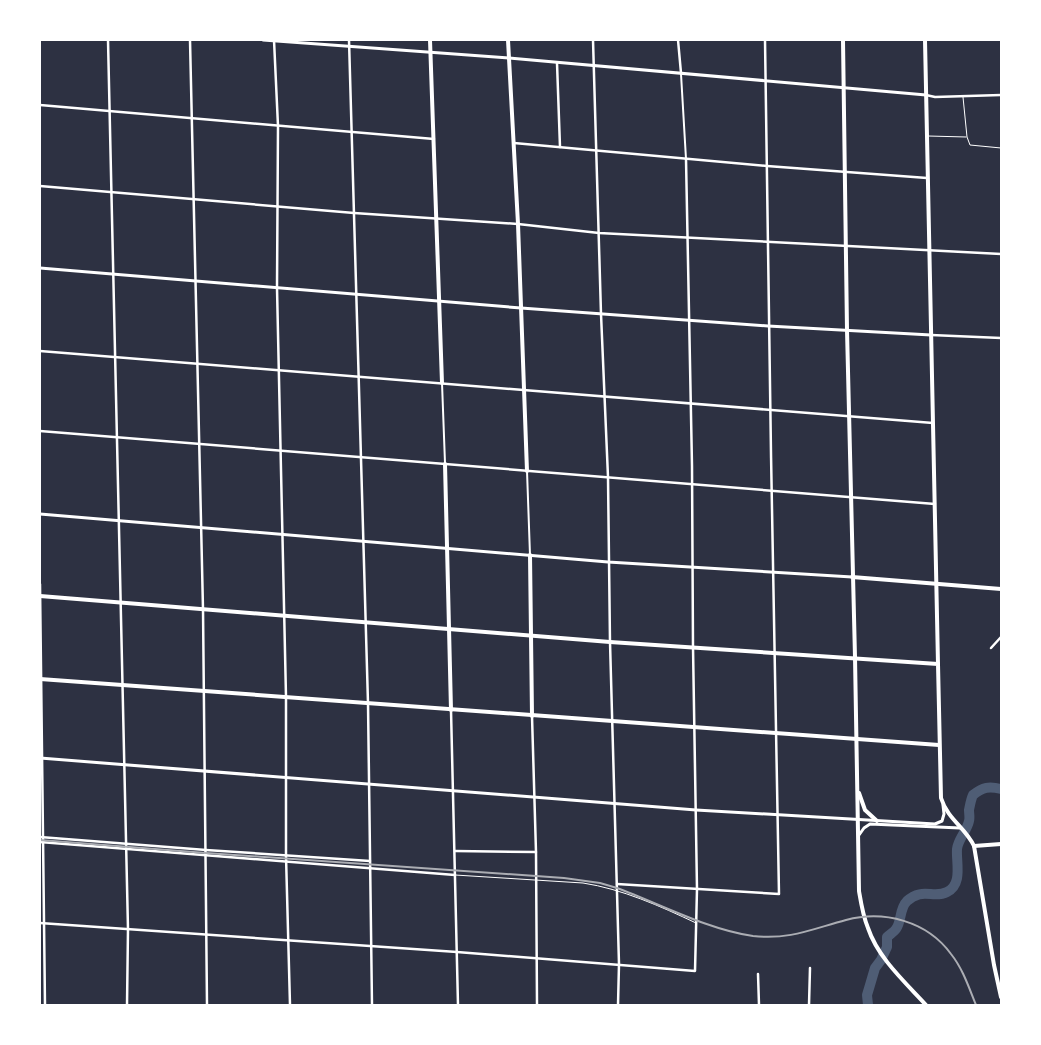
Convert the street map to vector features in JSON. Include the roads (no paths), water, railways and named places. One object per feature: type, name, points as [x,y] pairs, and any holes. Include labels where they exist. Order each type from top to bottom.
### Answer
[{"type":"main road","points":[[430,40],[442,383]]},
{"type":"main road","points":[[508,40],[518,224],[527,471]]},
{"type":"main road","points":[[843,40],[859,891],[868,930],[878,948],[926,1005]]},
{"type":"main road","points":[[925,40],[940,791],[943,805],[948,814],[974,846],[1001,998]]},
{"type":"main road","points":[[445,464],[451,710]]},
{"type":"main road","points":[[530,556],[532,716]]},
{"type":"main road","points":[[852,577],[1001,589]]},
{"type":"main road","points":[[40,596],[448,630],[938,664]]},
{"type":"main road","points":[[41,679],[939,745]]},
{"type":"main road","points":[[857,786],[865,810],[877,821]]},
{"type":"main road","points":[[974,846],[1001,844]]},
{"type":"street","points":[[108,40],[117,521],[121,602],[128,928],[127,1005]]},
{"type":"street","points":[[190,40],[203,609],[207,1005]]},
{"type":"street","points":[[263,40],[431,54],[509,58],[934,97],[1001,95]]},
{"type":"street","points":[[274,40],[278,126],[277,288],[286,697],[286,856],[290,1005]]},
{"type":"street","points":[[349,40],[368,703],[372,1005]]},
{"type":"street","points":[[593,40],[608,477],[608,562],[618,891],[618,1005]]},
{"type":"street","points":[[40,923],[457,952],[696,971],[697,890],[692,647],[691,403],[686,159],[678,40]]},
{"type":"street","points":[[617,884],[779,894],[768,326],[765,40]]},
{"type":"street","points":[[557,63],[560,147]]},
{"type":"street","points":[[40,105],[434,139]]},
{"type":"street","points":[[514,143],[767,166],[929,178]]},
{"type":"street","points":[[40,186],[354,213],[518,224],[599,233],[1001,254]]},
{"type":"street","points":[[40,268],[356,296],[601,314],[768,326],[1001,338]]},
{"type":"street","points":[[40,350],[934,423]]},
{"type":"street","points":[[442,383],[445,464]]},
{"type":"street","points":[[40,431],[935,504]]},
{"type":"street","points":[[527,471],[530,556]]},
{"type":"street","points":[[40,514],[530,556],[852,577]]},
{"type":"street","points":[[40,584],[41,837],[45,875],[45,1005]]},
{"type":"street","points":[[991,648],[1001,637]]},
{"type":"street","points":[[451,710],[458,1005]]},
{"type":"street","points":[[532,716],[536,852],[537,1005]]},
{"type":"street","points":[[41,758],[454,792],[858,821],[939,824],[944,814],[943,805]]},
{"type":"street","points":[[858,836],[870,824],[961,829]]},
{"type":"street","points":[[41,837],[370,861]]},
{"type":"street","points":[[42,842],[455,876]]},
{"type":"street","points":[[455,851],[536,852]]},
{"type":"street","points":[[809,1005],[810,968]]},
{"type":"street","points":[[758,974],[758,1005]]},
{"type":"lane","points":[[963,96],[967,137],[970,145],[1001,148]]},
{"type":"lane","points":[[927,136],[967,137]]},
{"type":"lane","points":[[40,875],[45,875]]},
{"type":"lane","points":[[455,876],[583,883],[618,891],[696,923]]},
{"type":"waterway","points":[[868,1005],[867,995],[875,968],[887,947],[887,937],[898,926],[904,904],[912,897],[923,894],[942,894],[952,888],[958,873],[957,849],[968,825],[973,795],[986,788],[1001,789]]},
{"type":"railway","points":[[40,840],[564,878],[600,883],[617,888],[702,922],[736,933],[753,936],[790,935],[860,917],[890,918],[917,926],[930,933],[941,943],[959,966],[976,1005]]}]
